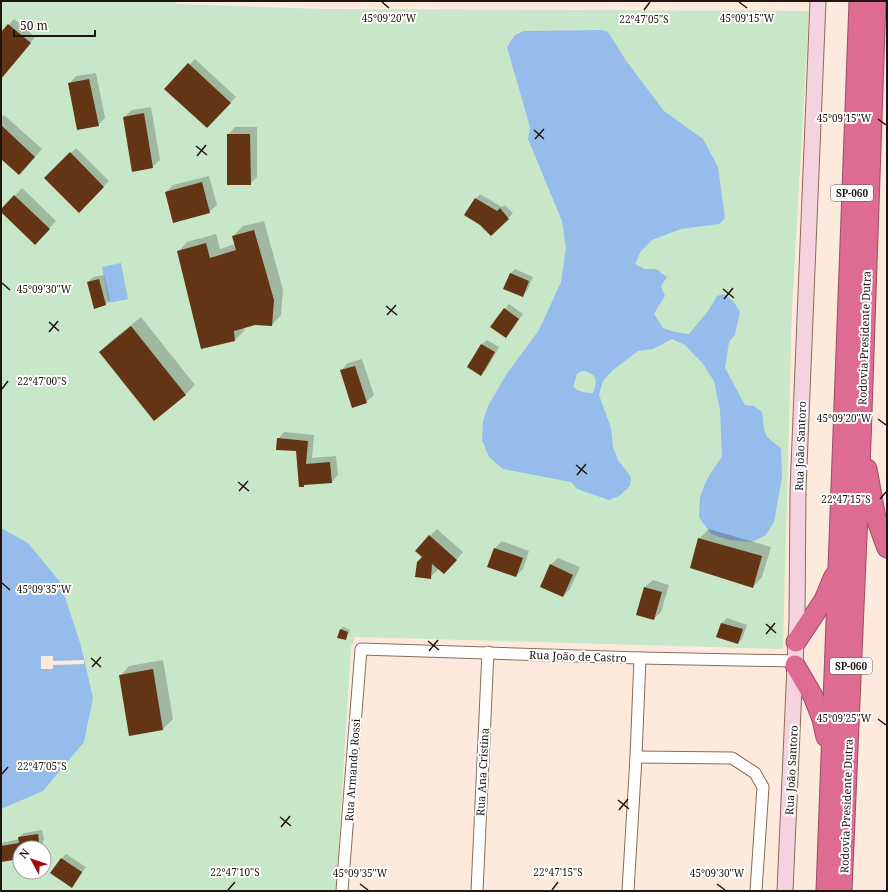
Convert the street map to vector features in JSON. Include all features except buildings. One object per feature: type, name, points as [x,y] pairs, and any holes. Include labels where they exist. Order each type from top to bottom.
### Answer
[{"type":"highway","name":"Rodovia Presidente Dutra","points":[[826,891],[859,1]]},
{"type":"highway","name":"Rodovia Presidente Dutra","points":[[842,891],[861,442],[876,1]]},
{"type":"highway","points":[[861,442],[876,518],[887,548]]},
{"type":"highway","points":[[796,642],[824,600],[838,565]]},
{"type":"highway","points":[[796,663],[813,696],[822,719],[831,756]]},
{"type":"street","name":"Rua João Santoro","points":[[785,891],[796,663],[798,490],[818,1]]},
{"type":"street","name":"Rua João de Castro","points":[[361,648],[796,663]]},
{"type":"street","name":"Rua Armando Rossi","points":[[342,891],[361,648]]},
{"type":"street","name":"Rua Ana Cristina","points":[[477,891],[488,652]]},
{"type":"street","points":[[628,891],[640,658]]},
{"type":"street","points":[[636,757],[732,758],[755,773],[763,787],[756,891]]},
{"type":"green space","points":[[1,1],[176,1],[176,4],[324,9],[809,11],[792,310],[783,649],[355,637],[351,647],[336,891],[1,891]]},
{"type":"water","points":[[602,30],[608,32],[627,62],[664,111],[703,139],[718,167],[725,218],[719,224],[681,229],[652,240],[641,251],[635,264],[645,269],[656,269],[667,277],[661,286],[665,296],[654,314],[663,328],[689,334],[708,311],[717,296],[724,294],[734,302],[740,312],[735,335],[729,342],[725,368],[745,405],[754,406],[762,412],[766,435],[781,448],[782,477],[774,522],[766,535],[752,542],[729,540],[711,534],[699,517],[700,497],[707,479],[722,456],[720,410],[714,381],[703,364],[685,345],[672,339],[653,349],[638,351],[613,370],[603,381],[599,395],[611,428],[613,447],[618,460],[631,477],[630,486],[619,496],[609,500],[577,489],[571,482],[503,469],[489,457],[482,440],[483,421],[488,406],[506,375],[539,330],[561,282],[566,248],[562,221],[528,139],[530,127],[507,47],[515,35],[524,31]],"holes":[[[582,371],[591,373],[596,381],[593,393],[579,391],[573,386],[577,374]]]},
{"type":"water","points":[[121,263],[128,299],[109,303],[102,267]]},
{"type":"water","points":[[1,528],[28,543],[60,582],[81,646],[93,698],[84,742],[43,791],[1,809]]},
{"type":"pier","points":[[41,656],[53,656],[53,661],[84,660],[84,664],[53,665],[53,669],[41,669]]}]
